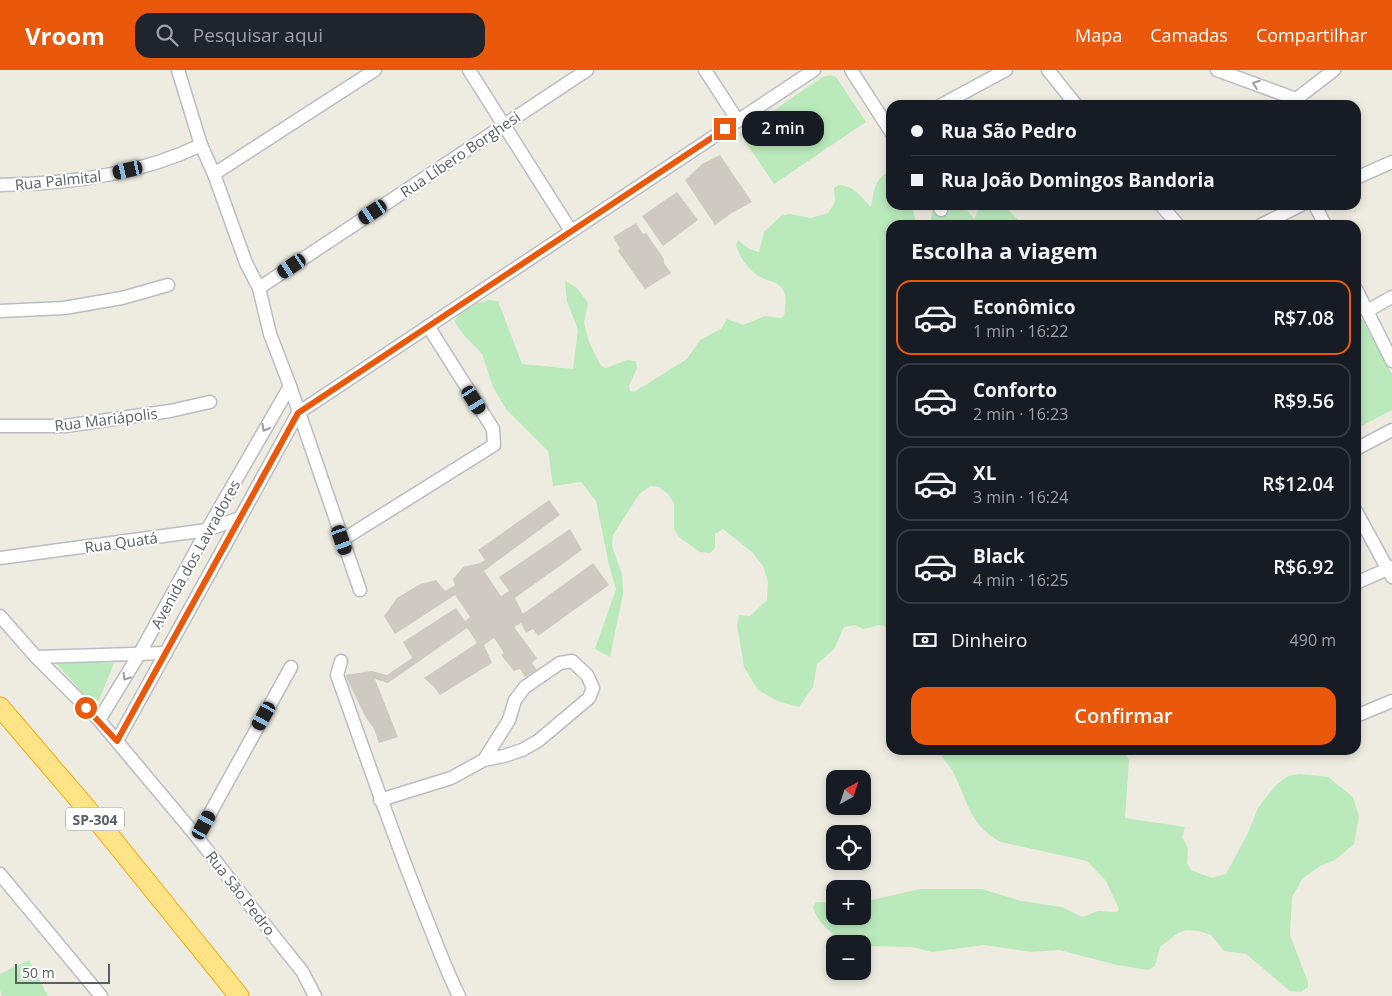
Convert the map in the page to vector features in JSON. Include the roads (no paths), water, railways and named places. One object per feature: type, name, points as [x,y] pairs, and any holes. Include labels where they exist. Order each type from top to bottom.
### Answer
[{"type":"highway","name":"SP-304","points":[[0,708],[105,830],[239,996]]},
{"type":"highway","name":"SP-304","points":[[188,933],[223,996]]},
{"type":"street","points":[[178,70],[201,145],[214,174],[246,263],[259,288],[270,334],[290,386],[360,590]]},
{"type":"street","points":[[214,174],[375,70]]},
{"type":"street","points":[[469,70],[571,231]]},
{"type":"street","name":"Rua Líbero Borghesi","points":[[259,288],[587,70]]},
{"type":"street","points":[[705,70],[738,121]]},
{"type":"street","points":[[298,413],[814,70]]},
{"type":"street","points":[[851,70],[886,124]]},
{"type":"street","points":[[950,100],[1006,70]]},
{"type":"street","points":[[1048,70],[1072,100]]},
{"type":"street","points":[[1217,70],[1287,100]]},
{"type":"street","points":[[1295,100],[1334,70]]},
{"type":"street","name":"Rua Palmital","points":[[0,185],[28,185],[95,178],[144,167],[182,154],[201,145]]},
{"type":"street","points":[[1361,176],[1392,162]]},
{"type":"street","points":[[1271,220],[1291,210]]},
{"type":"street","points":[[0,311],[64,308],[122,298],[168,285]]},
{"type":"street","points":[[1367,311],[1392,298]]},
{"type":"street","points":[[1361,299],[1392,362]]},
{"type":"street","points":[[342,540],[494,445],[493,429],[428,326]]},
{"type":"street","name":"Avenida dos Lavradores","points":[[99,720],[140,653],[207,530],[290,386]]},
{"type":"street","name":"Rua Mariápolis","points":[[0,426],[65,426],[170,411],[210,402]]},
{"type":"street","name":"Avenida dos Lavradores","points":[[117,741],[298,413]]},
{"type":"street","points":[[1361,446],[1392,430]]},
{"type":"street","name":"Rua Quatá","points":[[0,558],[207,530],[240,518]]},
{"type":"street","points":[[1361,520],[1391,571],[1361,581]]},
{"type":"street","name":"Rua São Pedro","points":[[0,616],[36,657],[99,720],[197,837],[302,971],[315,996]]},
{"type":"street","points":[[36,657],[166,653]]},
{"type":"street","points":[[341,661],[337,675],[380,800],[450,979],[459,996]]},
{"type":"street","points":[[380,800],[451,778],[484,760],[522,750],[538,741],[589,698],[592,688],[587,675],[572,662],[560,663],[525,687],[515,700],[509,720],[484,760]]},
{"type":"street","points":[[197,837],[291,667]]},
{"type":"street","points":[[1361,714],[1392,701]]},
{"type":"street","points":[[0,874],[102,996]]}]
